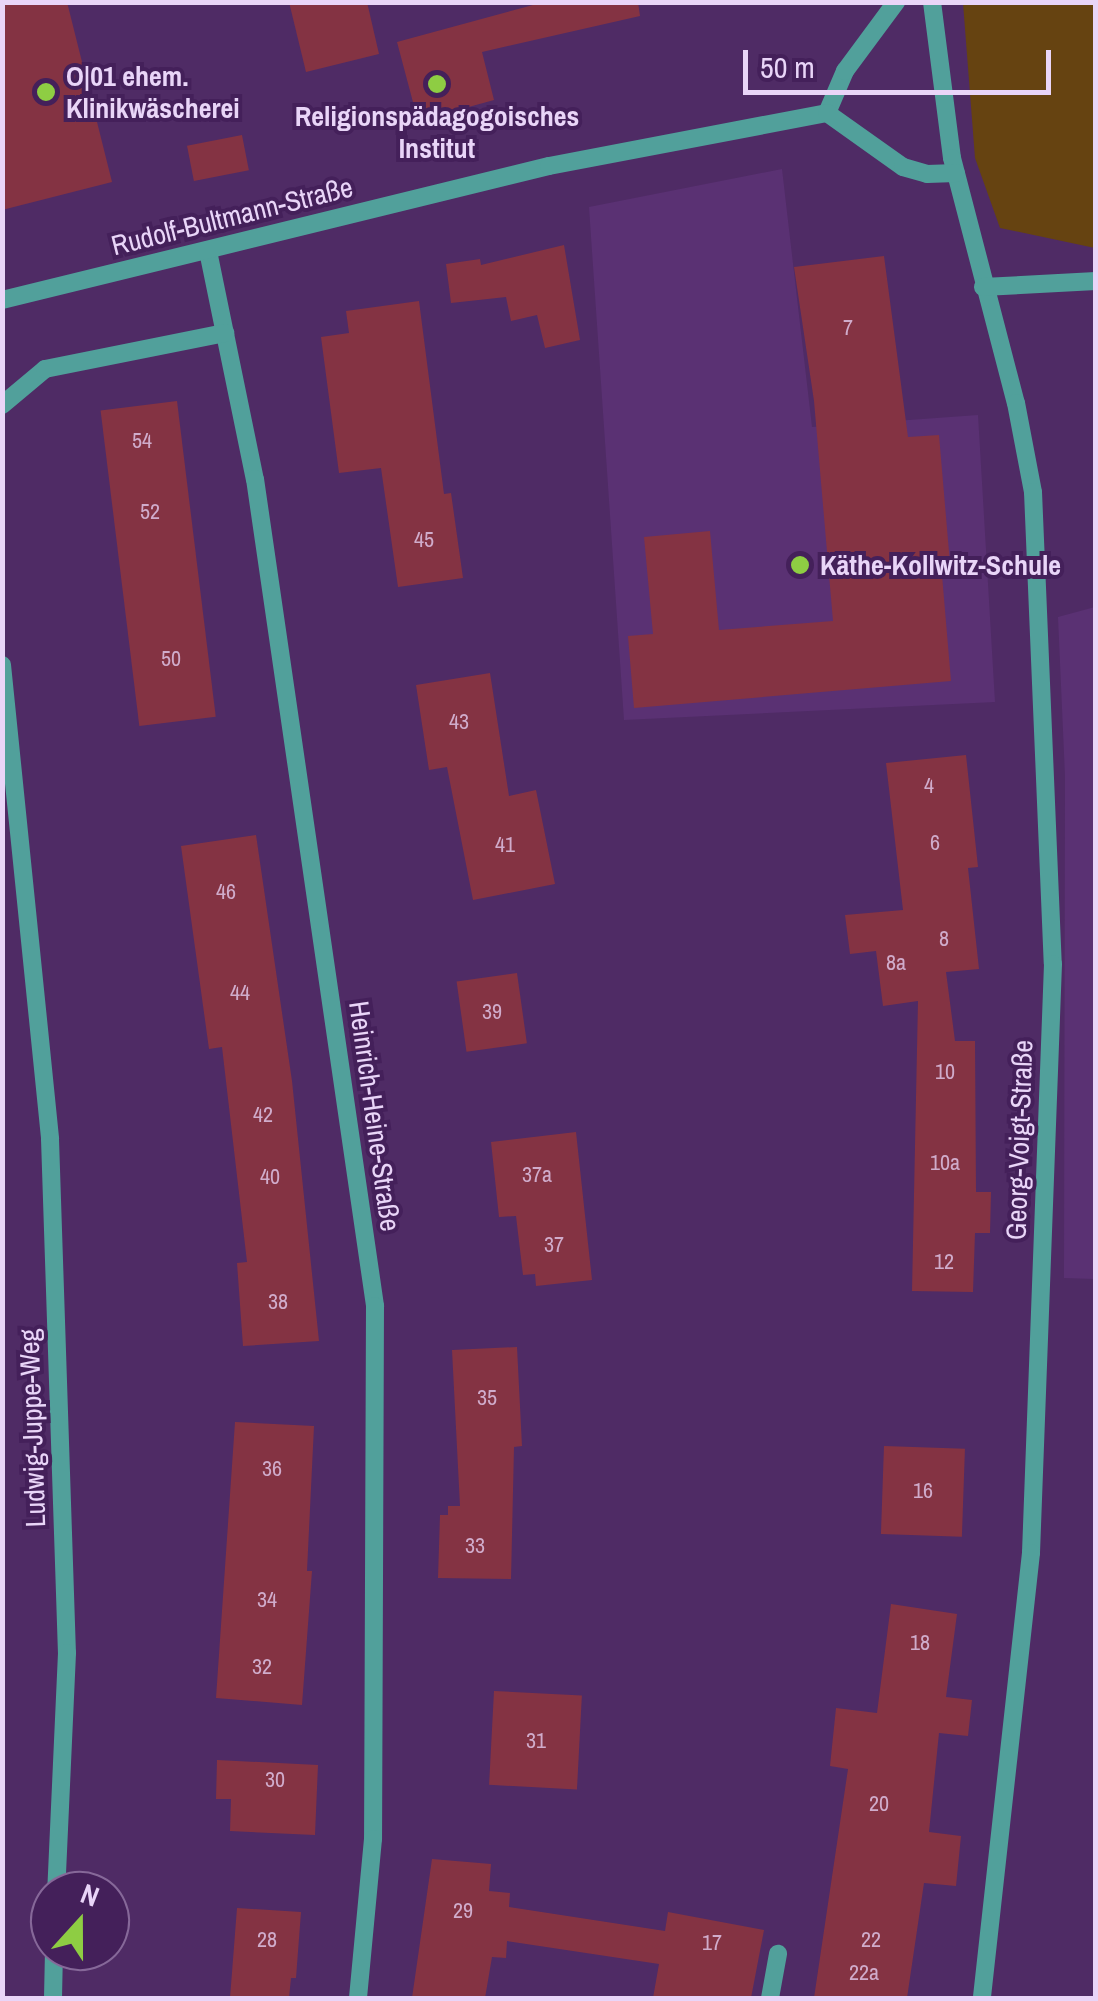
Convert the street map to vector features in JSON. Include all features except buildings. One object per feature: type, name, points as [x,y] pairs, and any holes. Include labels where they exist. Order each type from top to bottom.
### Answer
[{"type":"street","points":[[896,2],[845,71],[827,113],[904,167],[927,174],[956,172]]},
{"type":"street","points":[[932,2],[956,172],[982,286],[1096,280]]},
{"type":"street","name":"Rudolf-Bultmann-Straße","points":[[2,300],[549,166],[827,113]]},
{"type":"street","name":"Heinrich-Heine-Straße","points":[[208,251],[254,479],[375,1306],[373,1839],[358,1998]]},
{"type":"street","name":"Georg-Voigt-Straße","points":[[982,286],[1016,403],[1034,492],[1053,964],[1031,1553],[982,1998]]},
{"type":"street","points":[[2,404],[46,369],[225,333]]},
{"type":"street","name":"Ludwig-Juppe-Weg","points":[[2,665],[50,1139],[67,1654],[57,1871]]},
{"type":"street","points":[[770,1998],[778,1954]]},
{"type":"street","points":[[53,1998],[54,1971]]},
{"type":"shaded area","points":[[963,3],[1095,3],[1095,248],[1000,228],[975,158]]},
{"type":"shaded area","name":"Käthe-Kollwitz-Schule","points":[[782,169],[812,427],[978,415],[995,702],[624,720],[589,207]]},
{"type":"shaded area","points":[[1095,607],[1096,1279],[1064,1278],[1065,776],[1058,617]]},
{"type":"place","name":"Religionspädagogoisches Institut","points":[[437,84]]},
{"type":"place","name":"O|01 ehem. Klinikwäscherei","points":[[46,92]]},
{"type":"place","name":"Käthe-Kollwitz-Schule","points":[[800,565]]}]
